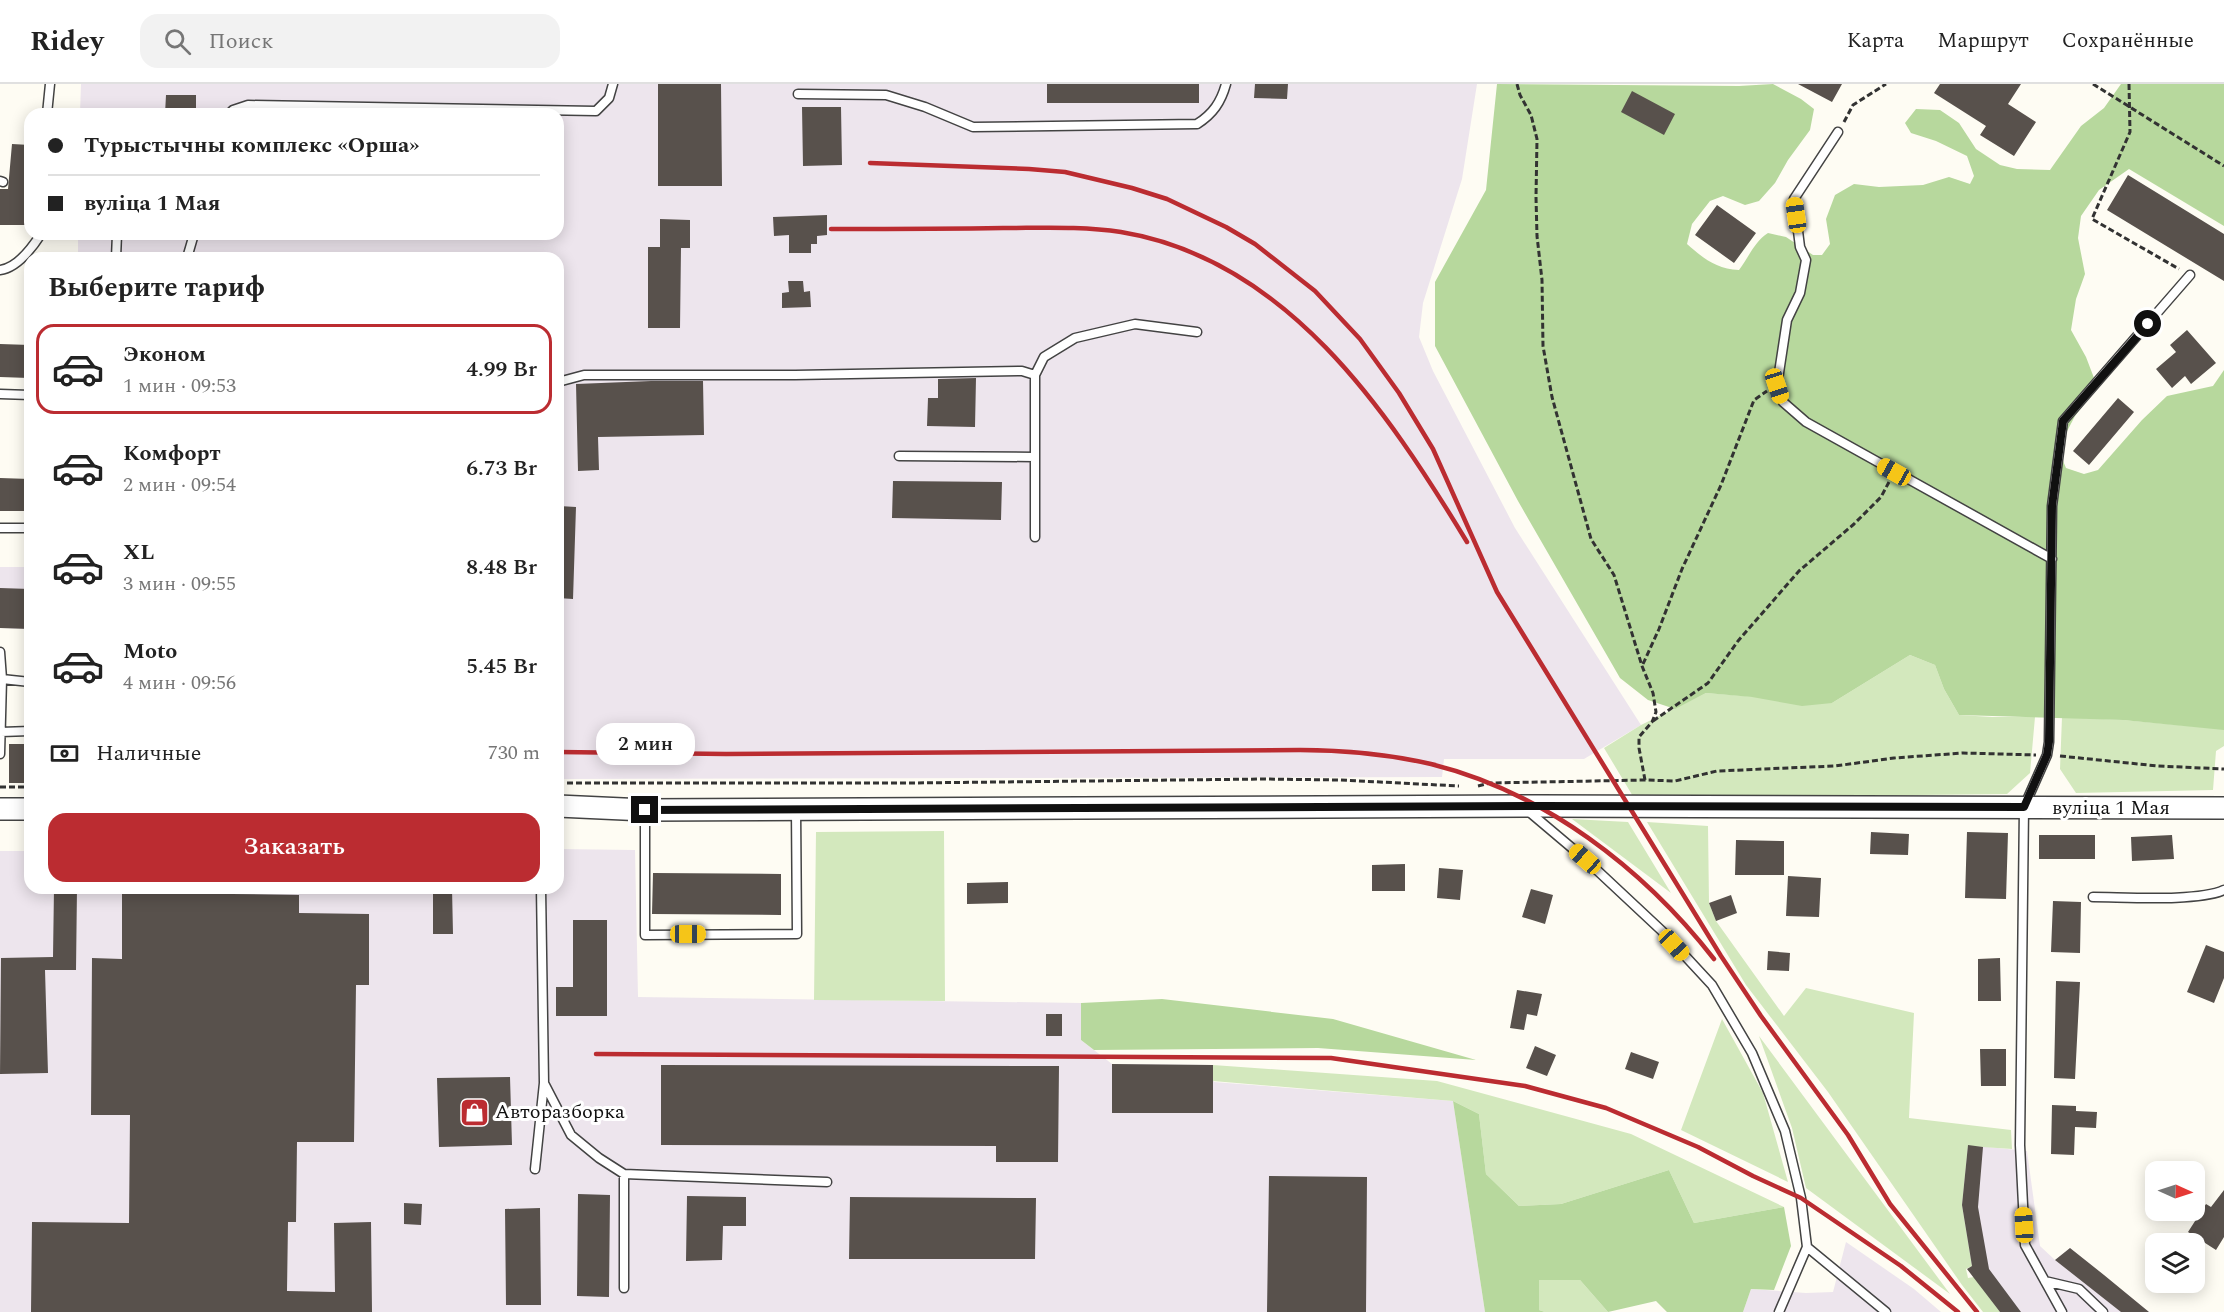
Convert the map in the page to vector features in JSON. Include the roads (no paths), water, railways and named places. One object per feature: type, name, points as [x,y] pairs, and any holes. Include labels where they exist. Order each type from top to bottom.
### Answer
[{"type":"street","name":"вуліца 1 Мая","points":[[564,806],[645,810],[1522,806],[2224,808]]},
{"type":"street","points":[[0,809],[24,809]]},
{"type":"lane","points":[[48,108],[50,84]]},
{"type":"lane","points":[[564,110],[596,111],[609,99],[613,84]]},
{"type":"lane","points":[[798,94],[886,95],[925,107],[973,127],[1197,124],[1209,117],[1222,99],[1226,84]]},
{"type":"lane","points":[[239,108],[249,105],[422,108]]},
{"type":"lane","points":[[1838,132],[1794,199],[1800,247],[1806,260],[1800,293],[1787,320],[1777,386],[1783,402],[1806,422],[2052,559]]},
{"type":"lane","points":[[27,252],[37,240]]},
{"type":"lane","points":[[0,270],[8,269],[24,255]]},
{"type":"lane","points":[[2062,1312],[2025,1245],[2020,1145],[2024,807],[2047,755],[2050,731],[2052,506],[2063,421],[2190,275]]},
{"type":"lane","points":[[1035,537],[1035,375],[1044,357],[1075,338],[1135,324],[1197,332]]},
{"type":"lane","points":[[564,380],[584,375],[795,375],[1022,371],[1035,375]]},
{"type":"lane","points":[[0,394],[24,395]]},
{"type":"lane","points":[[899,456],[1035,457]]},
{"type":"lane","points":[[0,528],[24,528]]},
{"type":"lane","points":[[0,652],[2,679],[0,754]]},
{"type":"lane","points":[[2,679],[24,681]]},
{"type":"lane","points":[[1,732],[24,731]]},
{"type":"lane","points":[[1522,806],[1585,859],[1662,931],[1712,985],[1752,1053],[1785,1131],[1801,1198],[1807,1247],[1779,1312]]},
{"type":"lane","points":[[645,810],[645,935],[797,934],[796,809]]},
{"type":"lane","points":[[2093,897],[2164,897],[2216,894],[2224,890]]},
{"type":"lane","points":[[536,1169],[544,1083],[541,894]]},
{"type":"lane","points":[[544,1083],[571,1135],[599,1158],[624,1174],[827,1182]]},
{"type":"lane","points":[[624,1174],[624,1288]]},
{"type":"lane","points":[[1807,1247],[1886,1312]]},
{"type":"lane","points":[[2045,1281],[2079,1289],[2103,1312]]},
{"type":"railway","points":[[870,163],[1065,172],[1132,188],[1167,199],[1226,227],[1255,244],[1315,291],[1360,339],[1399,393],[1433,449],[1497,592],[1721,956],[1761,1016],[1848,1135],[1890,1204],[1977,1312]]},
{"type":"railway","points":[[831,229],[1077,228],[1106,230],[1180,248],[1233,273],[1282,307],[1326,348],[1366,393],[1436,492],[1467,542]]},
{"type":"railway","points":[[564,752],[726,754],[1300,750],[1366,753],[1415,761],[1473,777],[1513,793],[1588,838],[1656,894],[1714,959]]},
{"type":"railway","points":[[596,1054],[1331,1058],[1525,1086],[1606,1108],[1698,1147],[1801,1198],[1901,1266],[1958,1312]]},
{"type":"place","name":"Авторазборка","points":[[474,1112]]}]
